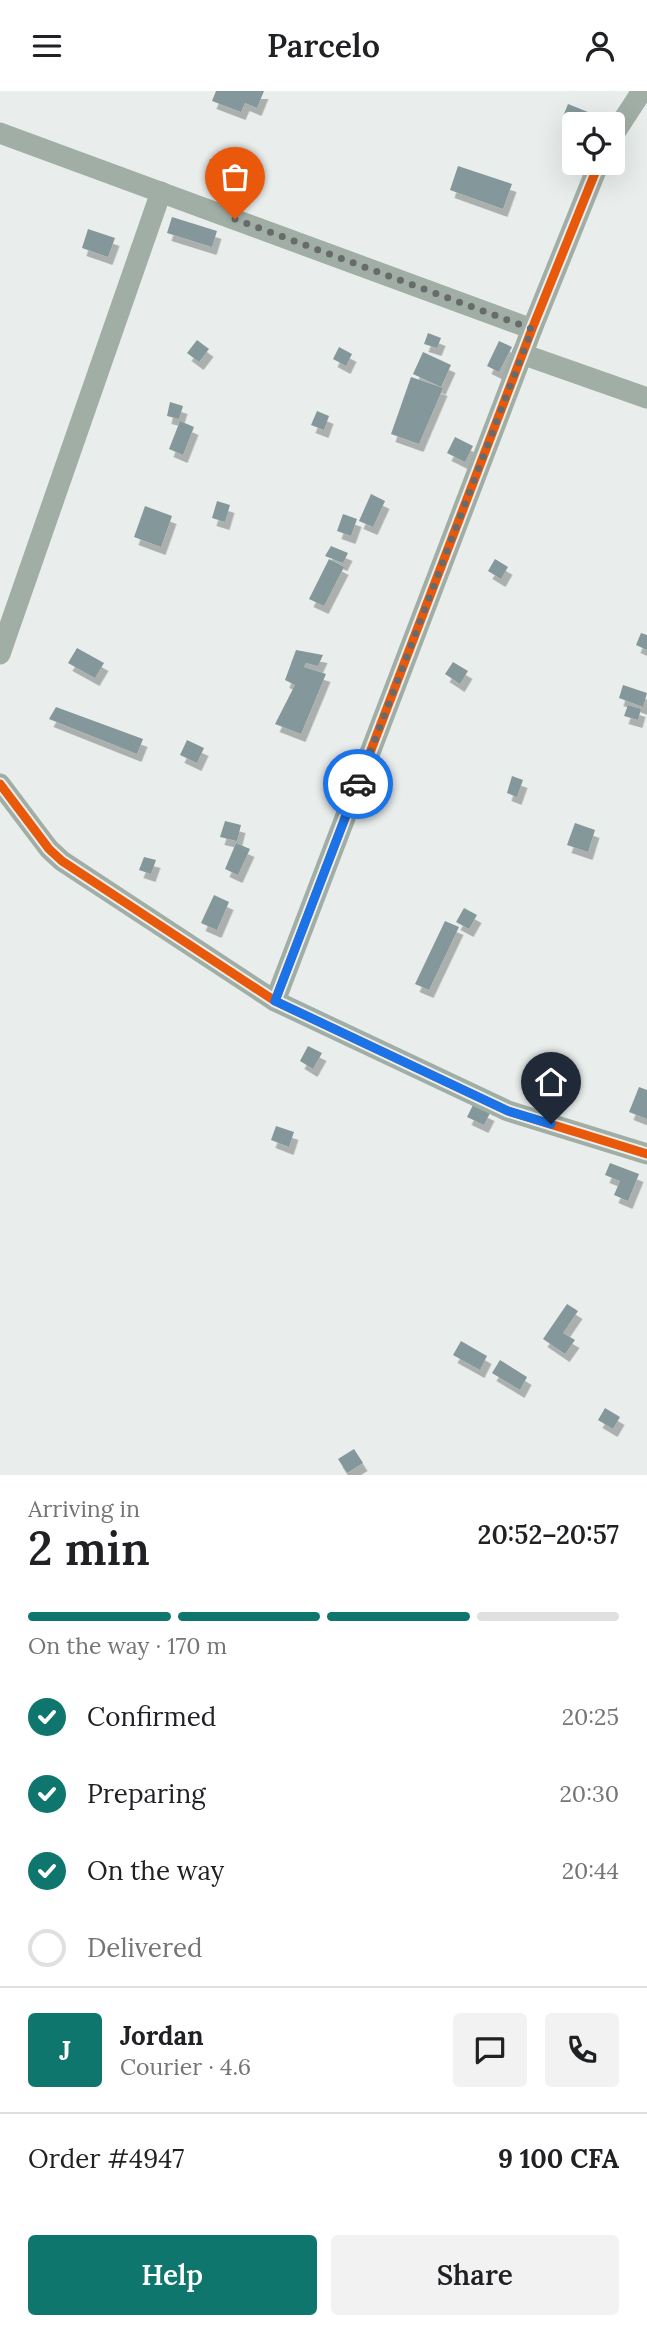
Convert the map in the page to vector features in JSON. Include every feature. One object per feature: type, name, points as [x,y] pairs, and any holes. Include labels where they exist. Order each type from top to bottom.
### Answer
[{"type":"street","points":[[625,117],[642,91]]},
{"type":"street","points":[[0,133],[532,329]]},
{"type":"street","points":[[275,1001],[532,329],[594,175]]},
{"type":"street","points":[[0,654],[161,192]]},
{"type":"street","points":[[523,354],[647,398]]},
{"type":"street","points":[[0,784],[49,849],[62,861],[275,1001],[508,1111],[647,1154]]},
{"type":"building","points":[[216,91],[264,91],[257,108],[245,103],[241,112],[212,101]]},
{"type":"building","points":[[568,104],[588,112],[565,112]]},
{"type":"building","points":[[210,159],[221,162],[217,176],[206,173]]},
{"type":"building","points":[[458,166],[512,184],[503,209],[450,190]]},
{"type":"building","points":[[172,217],[217,231],[212,247],[167,233]]},
{"type":"building","points":[[88,229],[115,238],[108,257],[82,248]]},
{"type":"building","points":[[428,333],[441,338],[437,348],[424,344]]},
{"type":"building","points":[[197,340],[209,349],[199,362],[187,353]]},
{"type":"building","points":[[499,341],[512,347],[499,372],[487,366]]},
{"type":"building","points":[[339,347],[352,354],[346,366],[333,359]]},
{"type":"building","points":[[423,352],[451,365],[441,387],[413,374]]},
{"type":"building","points":[[411,377],[443,388],[419,444],[391,434]]},
{"type":"building","points":[[170,402],[183,406],[179,419],[167,416]]},
{"type":"building","points":[[317,411],[329,416],[324,430],[311,425]]},
{"type":"building","points":[[180,421],[194,427],[183,455],[169,449]]},
{"type":"building","points":[[455,437],[473,446],[465,462],[447,453]]},
{"type":"building","points":[[371,494],[385,501],[373,527],[359,521]]},
{"type":"building","points":[[217,501],[230,505],[225,522],[212,518]]},
{"type":"building","points":[[145,506],[172,516],[161,547],[134,537]]},
{"type":"building","points":[[343,514],[357,519],[351,536],[337,531]]},
{"type":"building","points":[[331,546],[348,553],[343,563],[325,556]]},
{"type":"building","points":[[329,559],[344,567],[324,606],[309,599]]},
{"type":"building","points":[[495,559],[508,567],[501,579],[488,571]]},
{"type":"building","points":[[641,633],[647,635],[647,650],[636,645]]},
{"type":"building","points":[[77,648],[104,663],[95,678],[68,663]]},
{"type":"building","points":[[296,650],[323,655],[318,666],[306,663],[304,667],[326,674],[301,734],[275,724],[295,685],[285,680]]},
{"type":"building","points":[[453,662],[468,671],[460,684],[445,674]]},
{"type":"building","points":[[623,685],[647,693],[643,707],[619,698]]},
{"type":"building","points":[[628,705],[641,709],[638,720],[624,716]]},
{"type":"building","points":[[56,707],[143,739],[137,754],[49,719]]},
{"type":"building","points":[[187,740],[204,748],[197,763],[180,755]]},
{"type":"building","points":[[512,776],[523,780],[517,797],[507,793]]},
{"type":"building","points":[[225,821],[241,825],[237,841],[220,837]]},
{"type":"building","points":[[575,823],[595,830],[588,852],[567,845]]},
{"type":"building","points":[[236,843],[250,849],[238,875],[225,869]]},
{"type":"building","points":[[144,857],[156,860],[151,874],[139,870]]},
{"type":"building","points":[[214,895],[229,902],[217,930],[201,923]]},
{"type":"building","points":[[464,908],[477,915],[469,929],[456,922]]},
{"type":"building","points":[[445,921],[459,927],[429,990],[415,984]]},
{"type":"building","points":[[308,1046],[322,1053],[313,1069],[300,1061]]},
{"type":"building","points":[[639,1087],[647,1090],[647,1119],[629,1112]]},
{"type":"building","points":[[473,1105],[490,1113],[484,1125],[467,1117]]},
{"type":"building","points":[[276,1126],[294,1132],[289,1147],[271,1140]]},
{"type":"building","points":[[610,1163],[639,1174],[628,1201],[614,1195],[620,1181],[605,1175]]},
{"type":"building","points":[[567,1304],[578,1311],[563,1333],[575,1340],[565,1354],[543,1339]]},
{"type":"building","points":[[461,1341],[487,1356],[480,1370],[453,1355]]},
{"type":"building","points":[[500,1360],[527,1377],[520,1390],[492,1373]]},
{"type":"building","points":[[605,1408],[620,1417],[613,1429],[598,1420]]},
{"type":"building","points":[[354,1449],[363,1463],[347,1473],[338,1459]]},
{"type":"cycle path","points":[[275,1001],[532,329],[594,175]]},
{"type":"cycle path","points":[[0,784],[49,849],[62,861],[275,1001],[508,1111],[647,1154]]},
{"type":"way so far","points":[[235,219],[532,329],[358,784]]},
{"type":"route","points":[[358,784],[275,1001],[508,1111],[551,1124]]}]
